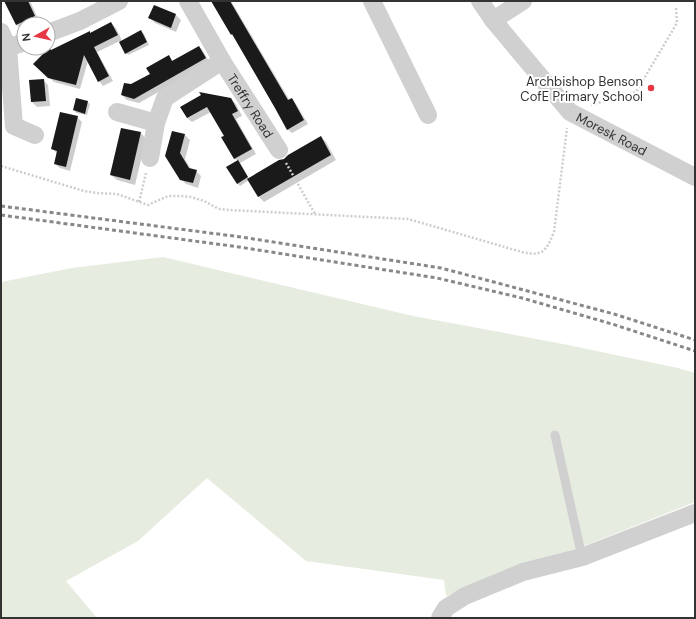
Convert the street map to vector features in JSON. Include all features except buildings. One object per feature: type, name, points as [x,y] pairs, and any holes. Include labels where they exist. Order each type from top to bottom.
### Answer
[{"type":"street","points":[[56,30],[80,21],[119,1]]},
{"type":"street","name":"Treffry Road","points":[[188,1],[222,61],[279,150]]},
{"type":"street","points":[[372,1],[428,115]]},
{"type":"street","name":"Moresk Road","points":[[480,1],[493,20],[570,112],[695,177]]},
{"type":"street","points":[[493,20],[522,1]]},
{"type":"street","points":[[1,32],[16,45],[8,128],[35,135]]},
{"type":"street","name":"Treffry Road","points":[[150,158],[156,123],[165,98],[222,61]]},
{"type":"street","points":[[117,112],[156,123]]},
{"type":"street","points":[[440,618],[446,608],[465,596],[523,572],[582,557],[695,512]]},
{"type":"lane","points":[[555,435],[582,557]]},
{"type":"path","points":[[1,166],[84,191],[117,194],[148,205],[168,196],[180,196],[191,197],[204,201],[219,209],[408,219],[532,254],[545,250],[548,247],[554,232],[570,112],[636,92],[677,23],[676,8]]},
{"type":"path","points":[[279,150],[315,214]]},
{"type":"path","points":[[139,202],[150,158]]},
{"type":"shaded area","points":[[163,257],[413,316],[563,344],[678,368],[695,373],[695,502],[574,550],[504,572],[446,596],[444,580],[306,561],[207,478],[138,541],[66,581],[97,618],[1,618],[1,282],[72,268]]},
{"type":"railway","points":[[1,206],[241,237],[441,268],[614,314],[695,340]]},
{"type":"railway","points":[[1,215],[239,247],[437,278],[522,298],[612,324],[695,351]]},
{"type":"place","name":"Archbishop Benson CofE Primary School","points":[[651,88]]}]
